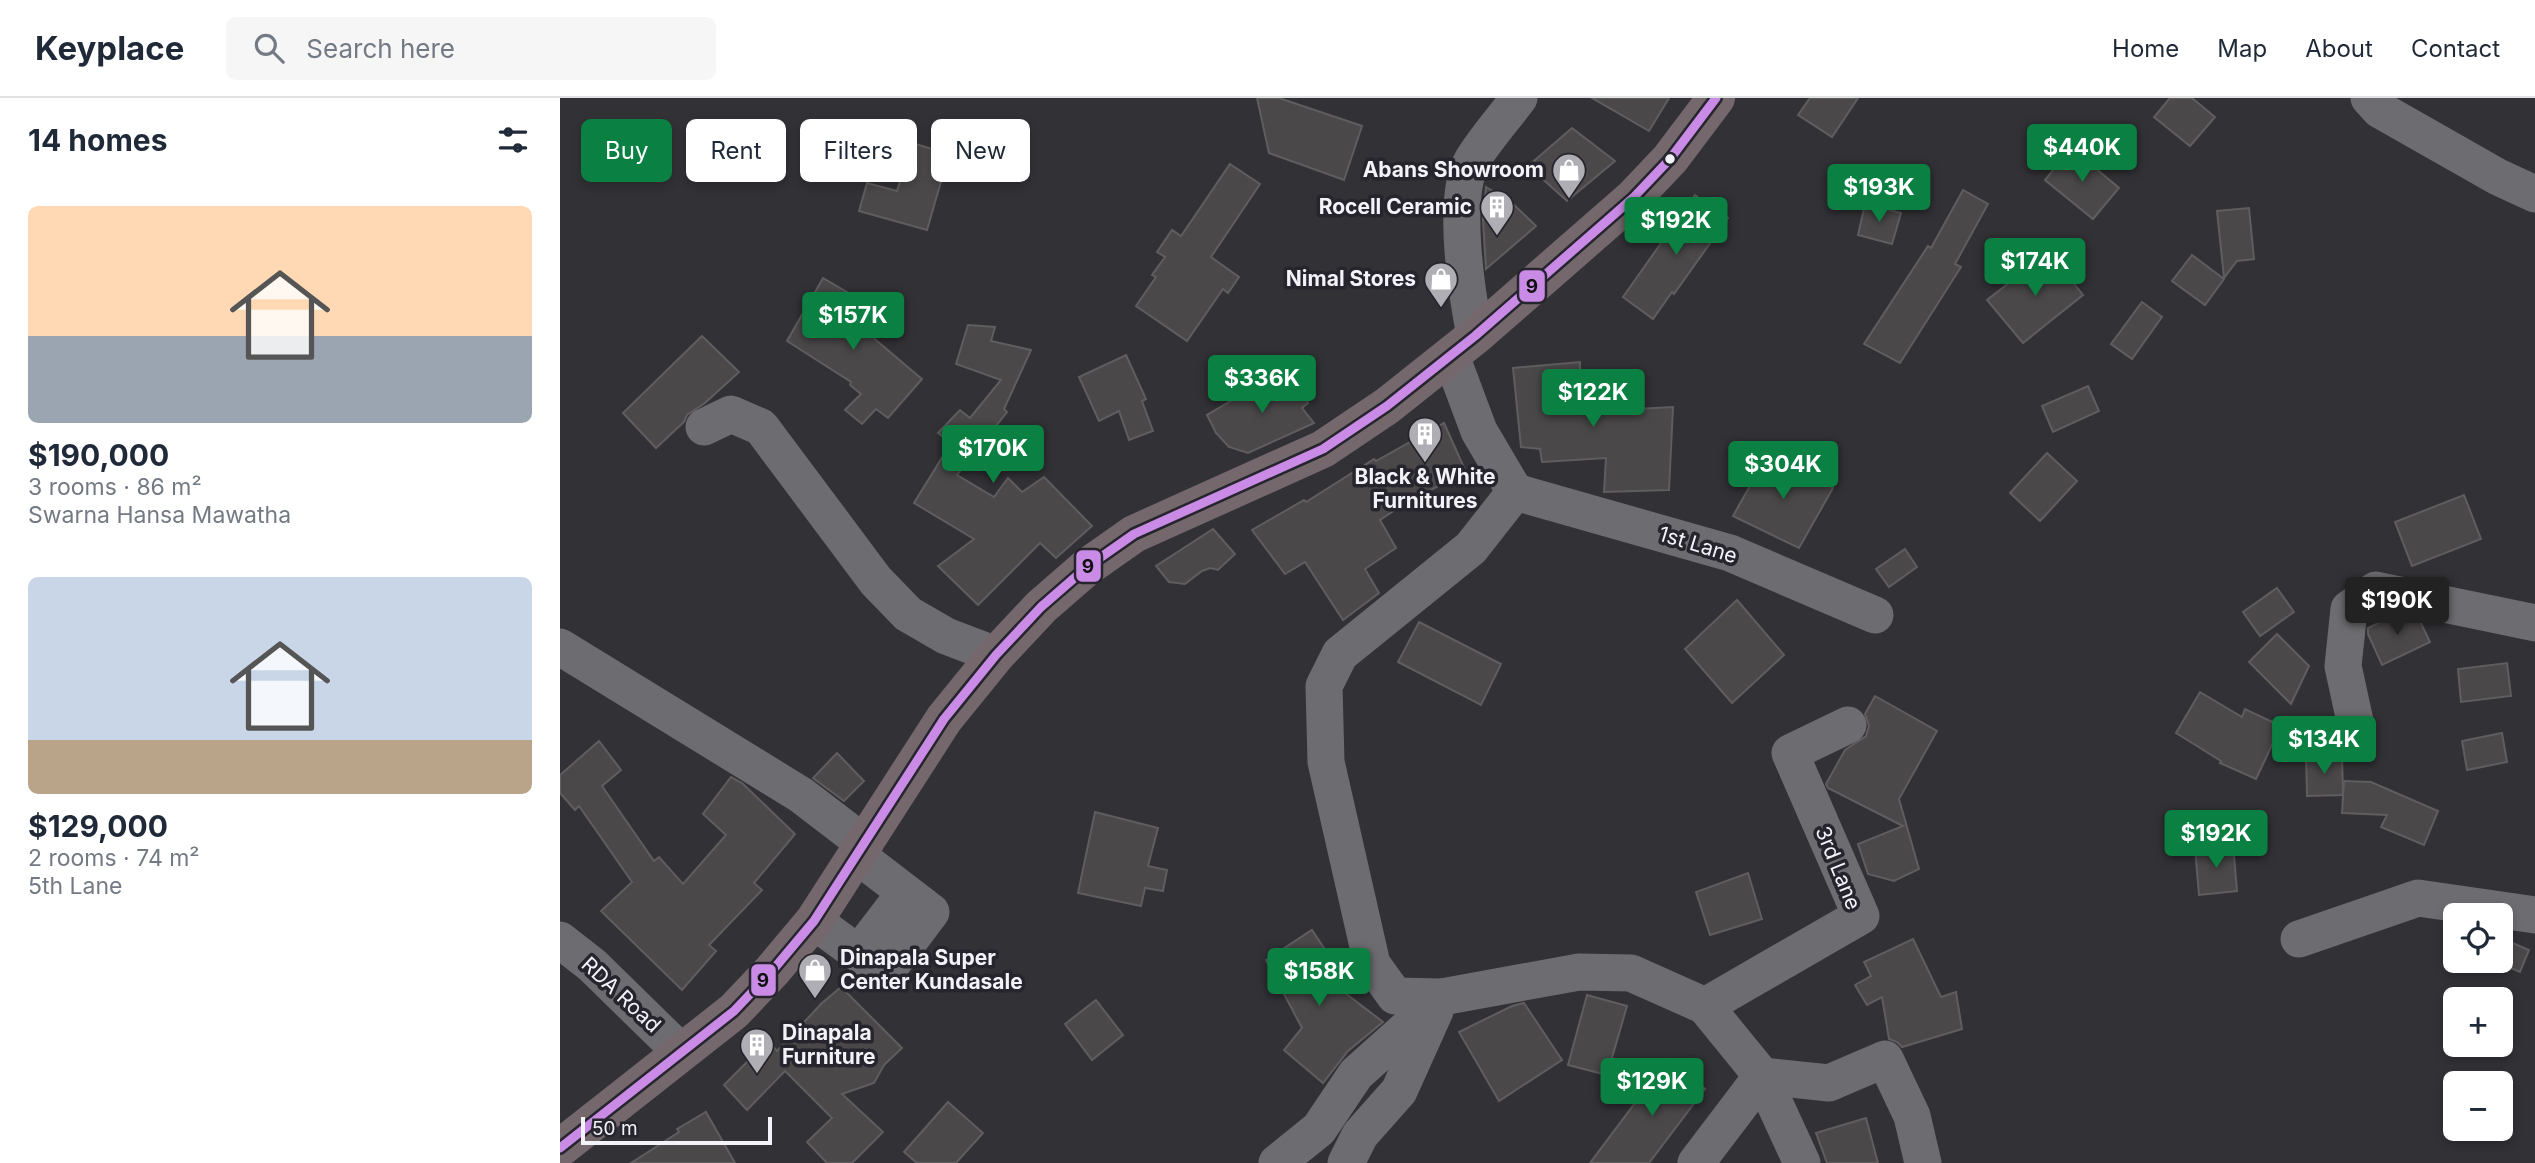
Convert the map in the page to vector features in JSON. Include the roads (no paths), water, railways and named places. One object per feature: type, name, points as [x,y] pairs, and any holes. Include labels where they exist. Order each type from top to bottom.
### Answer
[{"type":"highway","points":[[560,1147],[734,1011],[772,971],[814,920],[944,719],[996,655],[1050,599],[1087,567],[1134,534],[1323,449],[1387,405],[1463,346],[1633,198],[1670,159],[1717,98]]},
{"type":"street","points":[[1519,98],[1472,161],[1460,209],[1470,312],[1463,346],[1479,431],[1516,492],[1471,548],[1340,654],[1324,686],[1326,762],[1372,964],[1395,996],[1442,997],[1579,972],[1631,972],[1704,1006],[1762,1076],[1802,1163]]},
{"type":"street","points":[[2369,98],[2379,110],[2498,177],[2535,194]]},
{"type":"street","points":[[704,427],[731,414],[761,427],[876,581],[908,614],[946,636],[996,655]]},
{"type":"street","name":"1st Lane","points":[[1516,492],[1730,553],[1875,615]]},
{"type":"street","points":[[2356,726],[2343,666],[2349,609],[2376,590],[2535,623]]},
{"type":"street","points":[[560,647],[801,795],[905,893],[931,912],[885,973],[814,920]]},
{"type":"street","name":"3rd Lane","points":[[1704,1006],[1861,916],[1790,753],[1848,726]]},
{"type":"street","points":[[2299,939],[2418,898],[2535,915]]},
{"type":"street","name":"RDA Road","points":[[560,940],[592,965],[681,1052]]},
{"type":"street","points":[[1277,1163],[1319,1129],[1356,1074],[1442,997]]},
{"type":"street","points":[[1346,1163],[1360,1136],[1399,1091],[1442,997]]},
{"type":"street","points":[[1762,1076],[1829,1083],[1885,1059],[1912,1116],[1923,1163]]},
{"type":"street","points":[[1696,1163],[1762,1076]]},
{"type":"place","name":"Abans Showroom","points":[[1569,200]]},
{"type":"place","name":"Rocell Ceramic","points":[[1497,237]]},
{"type":"place","name":"Nimal Stores","points":[[1441,309]]},
{"type":"place","name":"Black & White Furnitures","points":[[1425,464]]},
{"type":"place","name":"Dinapala Super Center Kundasale","points":[[815,1000]]},
{"type":"place","name":"Dinapala Furniture","points":[[757,1075]]}]
